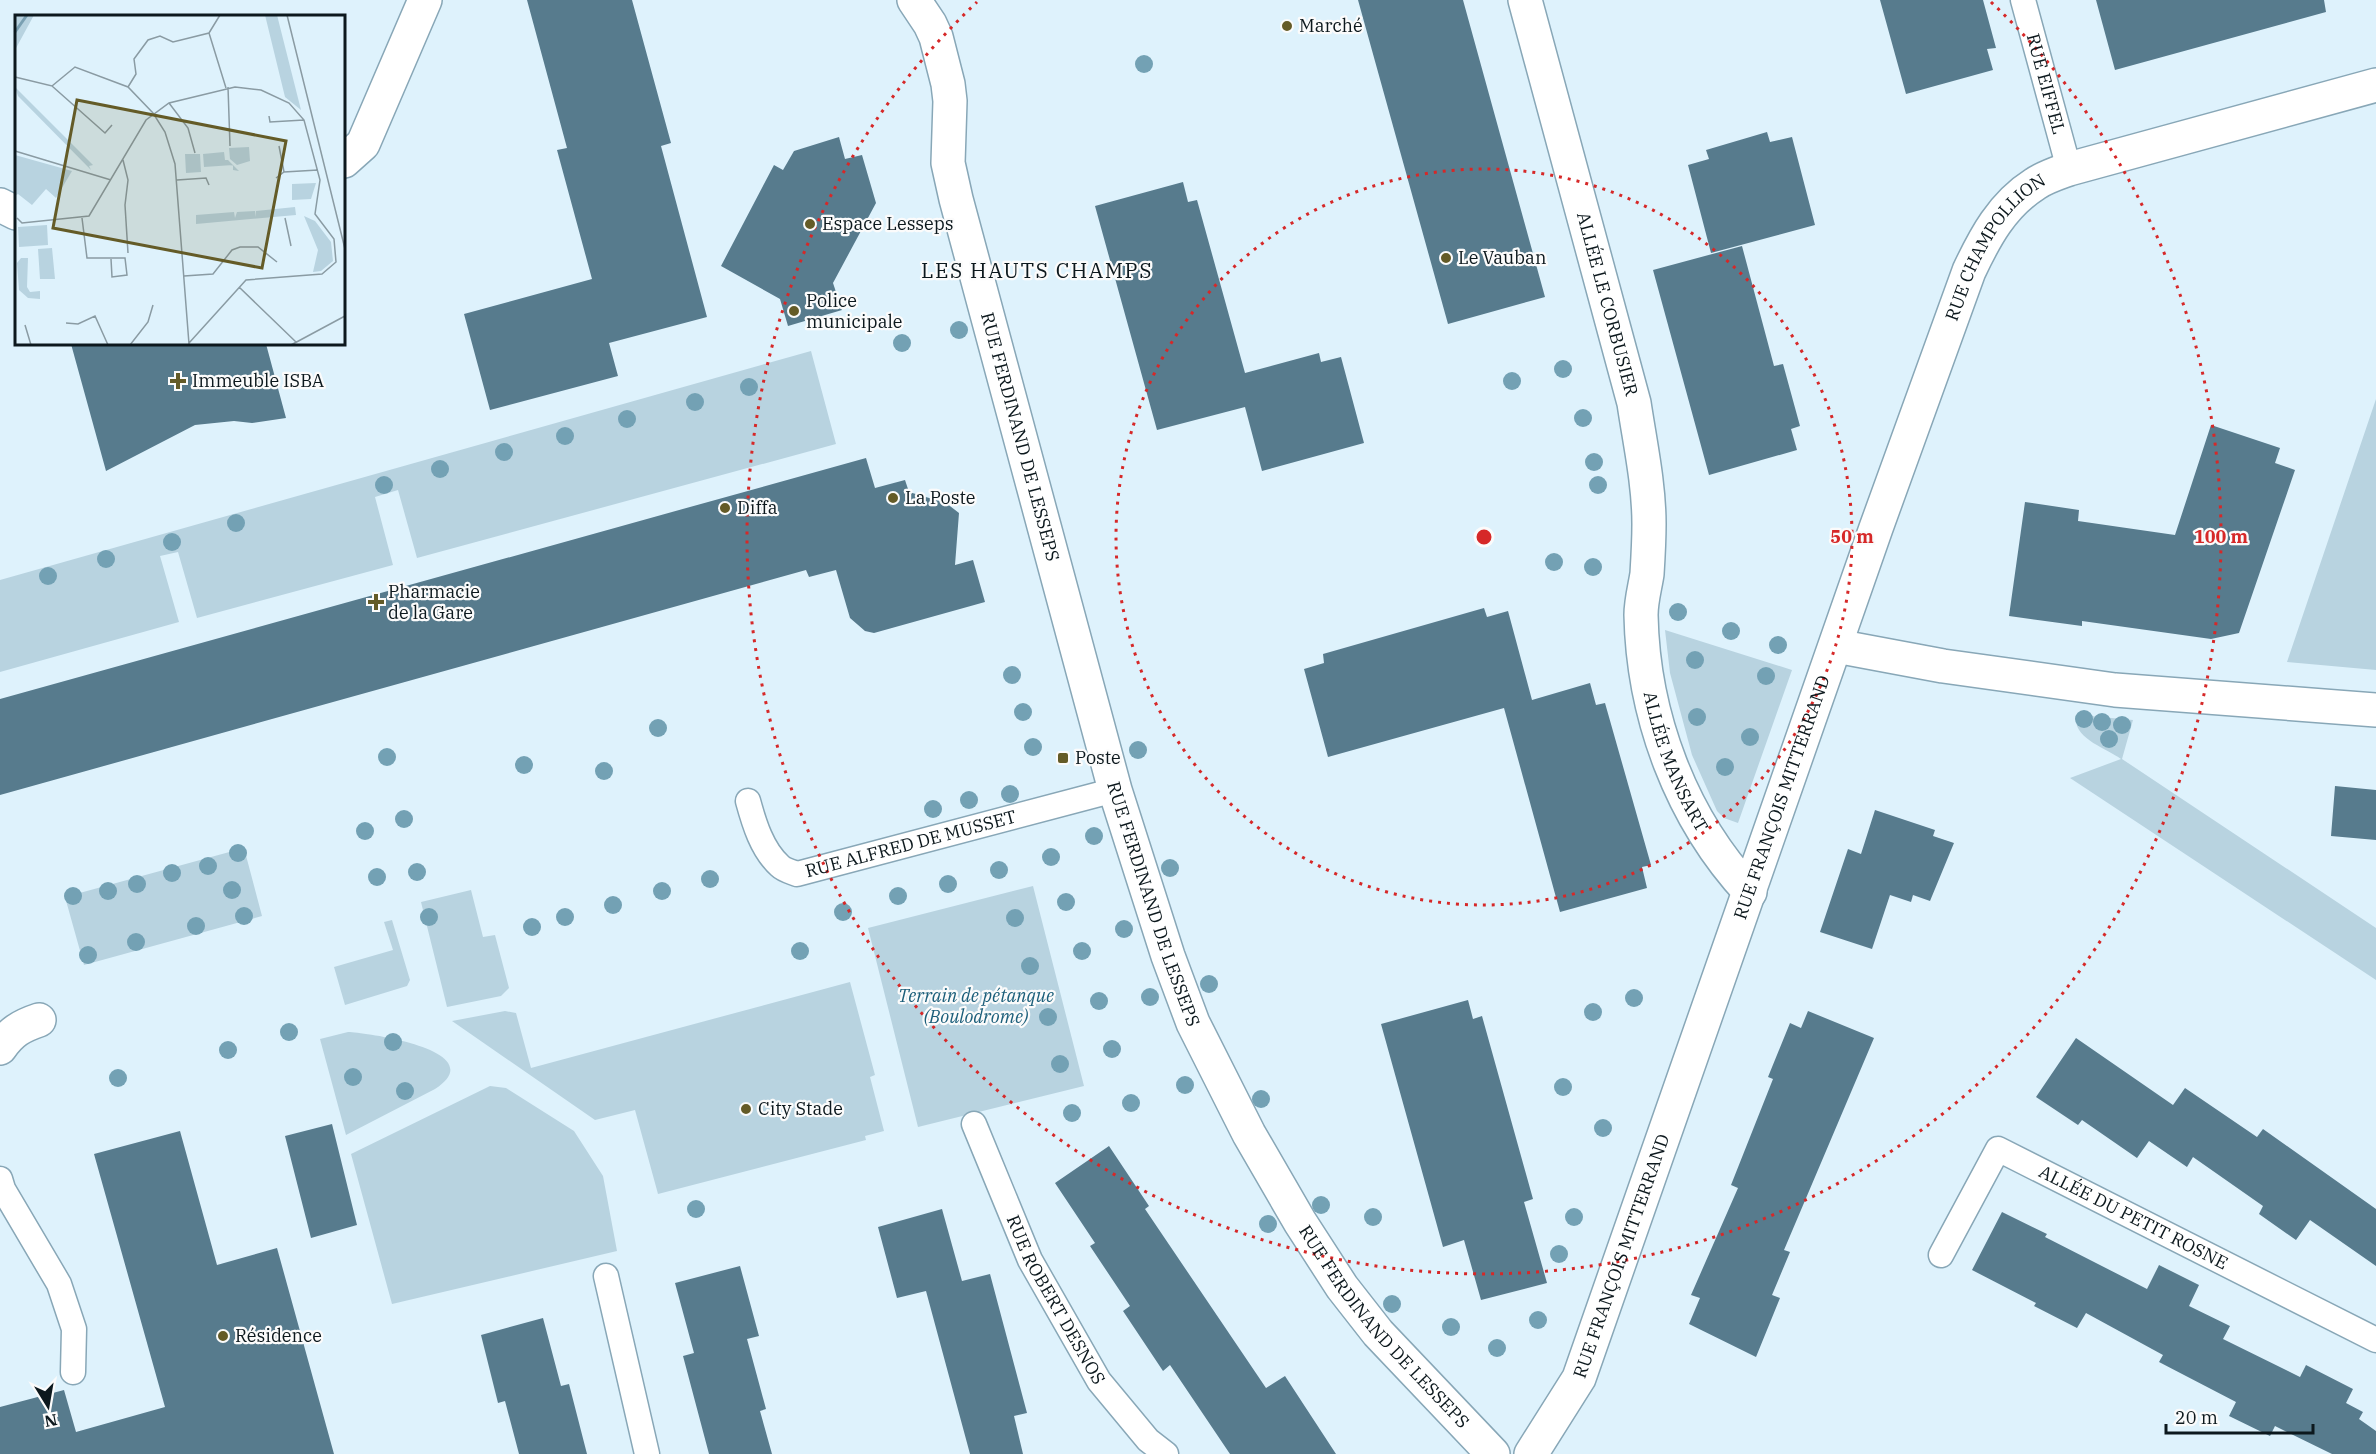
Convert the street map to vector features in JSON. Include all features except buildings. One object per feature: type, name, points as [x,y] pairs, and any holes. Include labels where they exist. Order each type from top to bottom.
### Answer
[{"type":"street","points":[[345,160],[363,144],[425,0]]},
{"type":"street","name":"RUE FERDINAND DE LESSEPS","points":[[914,0],[930,24],[943,60],[950,101],[948,163],[956,199],[1115,790],[1193,1023],[1217,1073],[1289,1204],[1342,1287],[1378,1333],[1493,1454]]},
{"type":"street","name":"ALLÉE LE CORBUSIER","points":[[1525,0],[1634,403],[1644,464],[1649,523],[1647,572],[1641,613]]},
{"type":"street","name":"RUE CHAMPOLLION","points":[[1836,646],[1969,271],[1986,234],[2004,210],[2036,184],[2069,169],[2376,85]]},
{"type":"street","points":[[0,205],[15,212]]},
{"type":"street","name":"ALLÉE MANSART","points":[[1641,613],[1649,686],[1671,769],[1695,818],[1727,868],[1750,892]]},
{"type":"street","points":[[1836,646],[1954,668],[2115,690],[2376,710]]},
{"type":"street","name":"RUE FRANÇOIS MITTERRAND","points":[[1531,1454],[1579,1378],[1836,646]]},
{"type":"street","points":[[0,1048],[20,1027],[39,1020]]},
{"type":"lane","name":"RUE EIFFEL","points":[[2023,0],[2069,169]]},
{"type":"lane","name":"RUE ALFRED DE MUSSET","points":[[747,801],[766,847],[781,867],[797,874],[1115,790]]},
{"type":"lane","name":"RUE ROBERT DESNOS","points":[[974,1124],[1030,1260],[1099,1382],[1148,1440],[1166,1454]]},
{"type":"lane","name":"ALLÉE DU PETIT ROSNE","points":[[1941,1255],[1998,1149],[2376,1341]]},
{"type":"lane","points":[[0,1179],[3,1189],[59,1284],[74,1329],[73,1372]]},
{"type":"lane","points":[[606,1276],[647,1454]]},
{"type":"green space","points":[[811,351],[836,444],[417,558],[398,490],[375,497],[393,565],[197,618],[178,552],[160,556],[179,622],[0,672],[0,580]]},
{"type":"green space","points":[[2376,399],[2376,670],[2287,662]]},
{"type":"green space","points":[[1665,630],[1792,670],[1738,823],[1724,818],[1717,811],[1692,755],[1670,673]]},
{"type":"green space","points":[[2080,715],[2133,720],[2122,759],[2376,928],[2376,980],[2070,778],[2121,759],[2093,743],[2081,733],[2076,720]]},
{"type":"green space","points":[[244,848],[262,916],[84,965],[65,897]]},
{"type":"green space","name":"Terrain de pétanque (Boulodrome)","points":[[1033,886],[1084,1086],[918,1127],[868,928]]},
{"type":"green space","points":[[471,890],[483,937],[495,935],[509,988],[501,996],[447,1007],[421,902]]},
{"type":"green space","points":[[392,920],[410,980],[407,986],[345,1005],[334,967],[393,950],[384,922]]},
{"type":"green space","points":[[850,982],[875,1075],[870,1077],[884,1131],[865,1136],[866,1140],[658,1194],[635,1110],[595,1120],[452,1021],[505,1011],[516,1013],[531,1068]]},
{"type":"green space","points":[[348,1032],[400,1040],[422,1047],[439,1055],[449,1064],[449,1076],[435,1089],[346,1135],[320,1039]]},
{"type":"green space","points":[[490,1086],[506,1088],[574,1131],[603,1176],[617,1251],[392,1304],[351,1154]]},
{"type":"place","name":"Marché","points":[[1287,26]]},
{"type":"place","name":"Espace Lesseps","points":[[810,224]]},
{"type":"place","name":"Le Vauban","points":[[1446,258]]},
{"type":"place","name":"Police municipale","points":[[794,311]]},
{"type":"place","name":"Immeuble ISBA","points":[[178,381]]},
{"type":"place","name":"La Poste","points":[[893,498]]},
{"type":"place","name":"Diffa","points":[[725,508]]},
{"type":"place","name":"Pharmacie de la Gare","points":[[376,602]]},
{"type":"place","name":"Poste","points":[[1063,758]]},
{"type":"place","name":"City Stade","points":[[746,1109]]},
{"type":"place","name":"Résidence","points":[[223,1336]]},
{"type":"district","name":"LES HAUTS CHAMPS","points":[[1037,271]]}]
